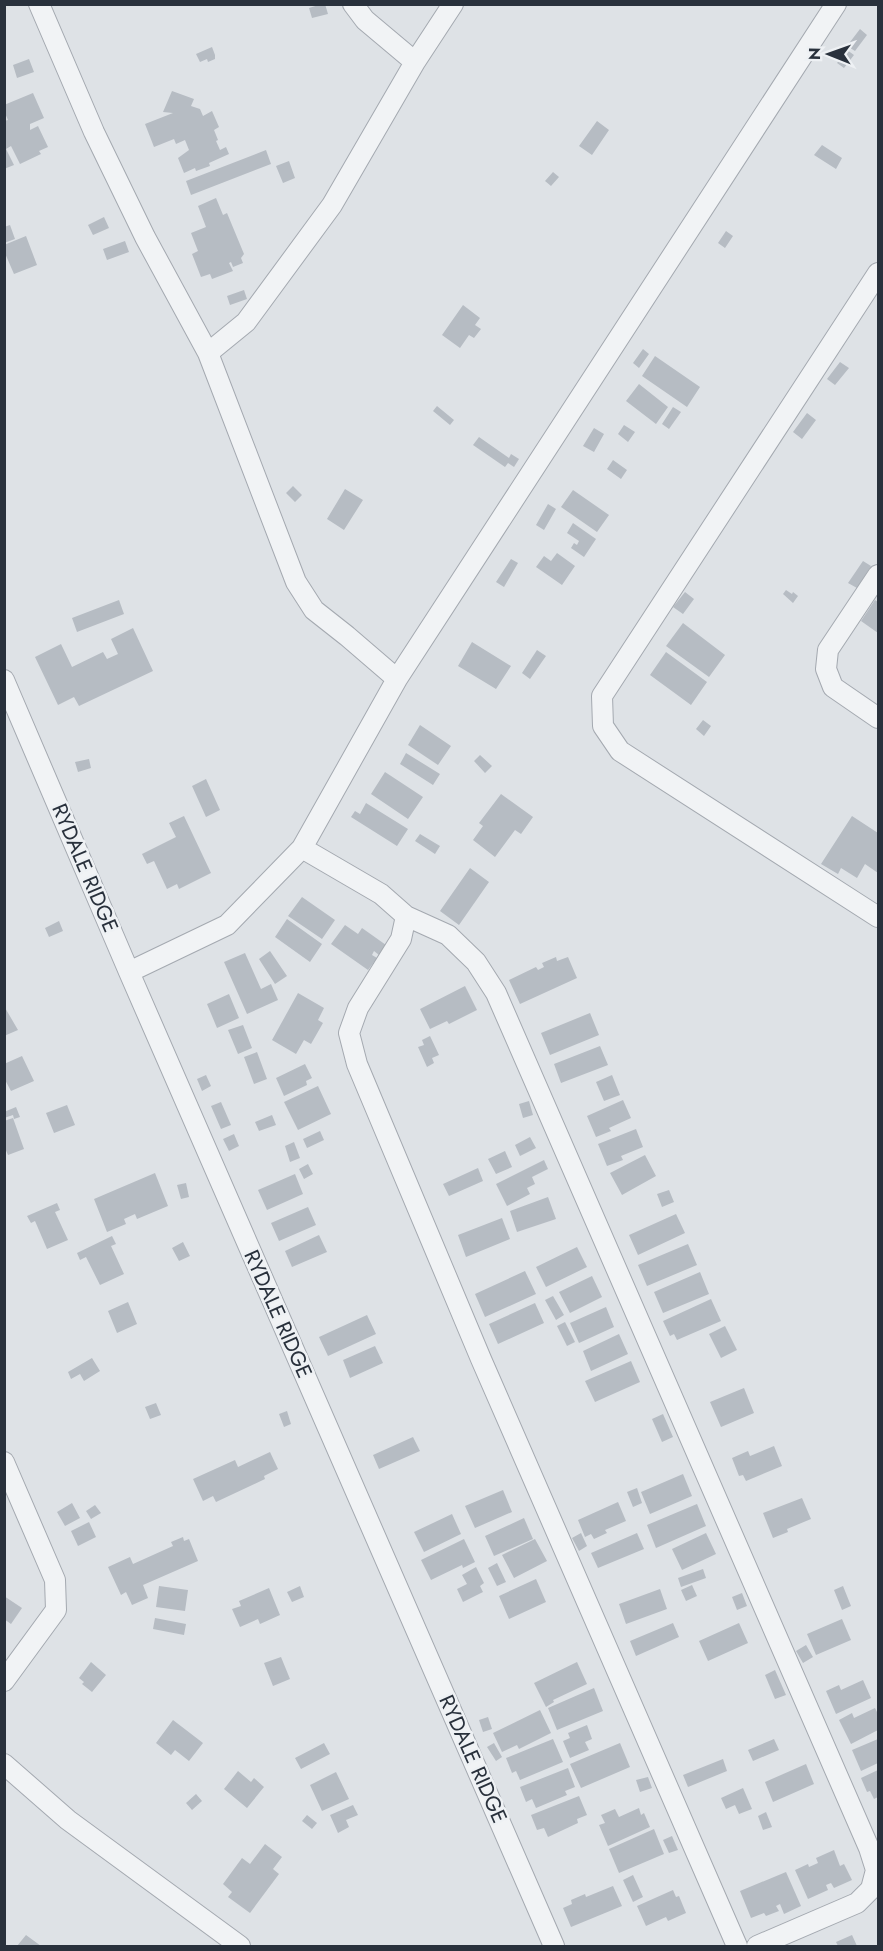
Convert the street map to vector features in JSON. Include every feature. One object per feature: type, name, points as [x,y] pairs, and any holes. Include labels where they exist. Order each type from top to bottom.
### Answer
[{"type":"street","points":[[39,4],[94,132],[145,237],[207,353],[296,582],[314,610],[397,679]]},
{"type":"street","points":[[353,4],[365,20],[415,62]]},
{"type":"street","points":[[207,353],[246,322],[332,205],[415,62],[453,4]]},
{"type":"street","points":[[129,972],[227,925],[302,848],[397,679],[836,4]]},
{"type":"street","points":[[878,917],[620,751],[603,726],[602,696],[879,273]]},
{"type":"street","points":[[879,575],[828,650],[826,669],[833,687],[879,718]]},
{"type":"street","name":"RYDALE RIDGE","points":[[4,680],[554,1947]]},
{"type":"street","points":[[302,848],[381,894],[406,916],[448,935],[476,962],[496,993],[869,1848],[876,1870],[871,1889],[857,1903],[757,1947]]},
{"type":"street","points":[[406,916],[401,939],[358,1008],[349,1033],[357,1064],[481,1359],[737,1947]]},
{"type":"street","points":[[4,1462],[55,1580],[56,1610],[4,1681]]},
{"type":"street","points":[[4,1764],[68,1820],[240,1947]]},
{"type":"building","points":[[325,4],[328,14],[312,18],[309,8]]},
{"type":"building","points":[[860,29],[867,35],[855,51],[847,46]]},
{"type":"building","points":[[212,47],[215,59],[200,62],[196,54]]},
{"type":"building","points":[[847,50],[854,55],[844,68],[837,63]]},
{"type":"building","points":[[29,59],[34,72],[17,78],[13,65]]},
{"type":"building","points":[[172,91],[194,99],[191,106],[200,109],[203,116],[212,111],[219,127],[214,130],[218,140],[216,141],[220,150],[226,147],[229,154],[209,163],[210,166],[196,171],[195,168],[184,173],[178,158],[189,150],[185,140],[176,144],[174,139],[154,147],[145,124],[173,113],[163,112]]},
{"type":"building","points":[[33,93],[44,118],[30,124],[30,130],[38,126],[48,147],[39,151],[41,154],[20,164],[11,146],[6,149],[14,165],[4,169],[4,121],[8,120],[4,105]]},
{"type":"building","points":[[597,121],[609,130],[592,155],[579,146]]},
{"type":"building","points":[[822,145],[842,158],[836,169],[814,155]]},
{"type":"building","points":[[266,150],[271,164],[191,195],[186,181]]},
{"type":"building","points":[[289,161],[295,178],[283,183],[276,166]]},
{"type":"building","points":[[553,172],[559,177],[551,186],[545,181]]},
{"type":"building","points":[[216,198],[223,215],[227,213],[244,254],[241,258],[243,263],[233,267],[231,262],[229,263],[233,271],[212,279],[210,274],[201,277],[192,254],[198,251],[191,233],[206,227],[198,206]]},
{"type":"building","points":[[104,217],[109,228],[93,235],[88,225]]},
{"type":"building","points":[[10,225],[15,239],[4,243],[4,227]]},
{"type":"building","points":[[726,231],[733,236],[725,248],[718,243]]},
{"type":"building","points":[[26,236],[37,265],[14,274],[4,251],[4,245]]},
{"type":"building","points":[[125,241],[129,252],[107,260],[103,249]]},
{"type":"building","points":[[244,290],[247,299],[230,305],[227,296]]},
{"type":"building","points":[[463,305],[480,318],[475,325],[481,329],[474,338],[469,335],[460,348],[442,335]]},
{"type":"building","points":[[643,349],[649,354],[639,368],[633,363]]},
{"type":"building","points":[[655,356],[700,387],[687,407],[642,376]]},
{"type":"building","points":[[840,362],[849,368],[835,385],[827,379]]},
{"type":"building","points":[[639,384],[668,407],[656,424],[626,401]]},
{"type":"building","points":[[437,406],[454,420],[450,425],[433,411]]},
{"type":"building","points":[[673,407],[681,412],[669,429],[662,424]]},
{"type":"building","points":[[807,413],[816,420],[802,439],[793,432]]},
{"type":"building","points":[[624,425],[635,432],[628,442],[618,434]]},
{"type":"building","points":[[594,428],[604,434],[594,452],[583,446]]},
{"type":"building","points":[[479,437],[509,458],[511,454],[519,459],[514,467],[508,463],[505,467],[473,445]]},
{"type":"building","points":[[613,460],[627,470],[621,479],[607,469]]},
{"type":"building","points":[[293,486],[302,495],[295,502],[286,493]]},
{"type":"building","points":[[345,489],[363,500],[344,530],[327,519]]},
{"type":"building","points":[[573,490],[609,515],[597,532],[561,507]]},
{"type":"building","points":[[548,504],[556,509],[544,530],[536,525]]},
{"type":"building","points":[[573,523],[596,539],[584,557],[571,548],[579,541],[567,533]]},
{"type":"building","points":[[557,553],[575,566],[562,585],[536,567],[544,556],[551,561]]},
{"type":"building","points":[[511,559],[518,563],[504,587],[496,582]]},
{"type":"building","points":[[863,561],[871,566],[857,588],[848,583]]},
{"type":"building","points":[[786,590],[798,596],[793,603],[783,594]]},
{"type":"building","points":[[685,592],[694,599],[683,614],[673,607]]},
{"type":"building","points":[[119,600],[124,614],[77,632],[72,618]]},
{"type":"building","points":[[875,600],[878,602],[878,633],[861,621]]},
{"type":"building","points":[[683,623],[725,655],[709,677],[666,646]]},
{"type":"building","points":[[133,628],[153,671],[79,706],[74,697],[58,705],[35,657],[61,644],[72,667],[103,652],[107,659],[118,654],[111,639]]},
{"type":"building","points":[[472,642],[511,666],[496,689],[458,666]]},
{"type":"building","points":[[537,650],[546,656],[530,679],[522,673]]},
{"type":"building","points":[[666,652],[707,682],[691,705],[650,675]]},
{"type":"building","points":[[703,720],[711,726],[704,736],[696,729]]},
{"type":"building","points":[[420,725],[451,746],[438,765],[408,745]]},
{"type":"building","points":[[406,753],[440,774],[433,785],[400,764]]},
{"type":"building","points":[[480,755],[492,766],[485,773],[474,761]]},
{"type":"building","points":[[89,759],[91,768],[78,772],[75,762]]},
{"type":"building","points":[[385,772],[423,797],[408,819],[371,794]]},
{"type":"building","points":[[206,779],[220,810],[206,817],[192,786]]},
{"type":"building","points":[[501,794],[533,817],[521,834],[515,830],[495,857],[473,840],[483,826],[479,823]]},
{"type":"building","points":[[366,803],[408,829],[397,846],[351,817],[355,811],[360,814]]},
{"type":"building","points":[[184,816],[211,873],[179,889],[177,884],[167,889],[154,861],[147,864],[142,854],[176,837],[169,823]]},
{"type":"building","points":[[852,816],[878,833],[878,873],[865,864],[857,878],[841,868],[838,874],[821,864]]},
{"type":"building","points":[[420,834],[440,846],[435,854],[415,841]]},
{"type":"building","points":[[470,868],[489,882],[459,925],[440,911]]},
{"type":"building","points":[[302,897],[335,920],[322,939],[288,916]]},
{"type":"building","points":[[287,919],[322,944],[310,962],[275,937]]},
{"type":"building","points":[[59,921],[63,931],[49,937],[45,928]]},
{"type":"building","points":[[345,925],[358,934],[362,928],[386,945],[379,955],[374,951],[372,955],[377,958],[368,970],[331,944]]},
{"type":"building","points":[[270,951],[287,976],[275,984],[259,959]]},
{"type":"building","points":[[245,953],[261,989],[271,984],[278,1000],[247,1014],[224,962]]},
{"type":"building","points":[[556,957],[557,961],[568,957],[577,978],[520,1004],[509,980],[536,967],[538,970],[544,967],[542,963]]},
{"type":"building","points":[[465,986],[477,1010],[449,1024],[447,1021],[430,1029],[420,1009]]},
{"type":"building","points":[[298,993],[324,1008],[318,1020],[323,1023],[311,1044],[304,1040],[296,1054],[272,1040]]},
{"type":"building","points":[[229,994],[239,1018],[217,1028],[207,1004]]},
{"type":"building","points":[[4,1006],[18,1030],[4,1036]]},
{"type":"building","points":[[590,1013],[599,1035],[550,1055],[541,1033]]},
{"type":"building","points":[[243,1025],[252,1048],[238,1054],[228,1030]]},
{"type":"building","points":[[430,1036],[439,1055],[432,1058],[434,1063],[427,1067],[418,1047],[424,1045],[422,1040]]},
{"type":"building","points":[[600,1046],[608,1065],[561,1083],[554,1064]]},
{"type":"building","points":[[257,1052],[267,1079],[254,1084],[244,1057]]},
{"type":"building","points":[[22,1056],[34,1081],[11,1091],[4,1078],[4,1064]]},
{"type":"building","points":[[305,1064],[312,1078],[306,1081],[307,1085],[284,1096],[276,1078]]},
{"type":"building","points":[[206,1075],[211,1086],[202,1091],[197,1079]]},
{"type":"building","points":[[612,1075],[620,1095],[604,1101],[596,1082]]},
{"type":"building","points":[[318,1086],[331,1114],[298,1130],[284,1102]]},
{"type":"building","points":[[623,1100],[631,1118],[609,1128],[611,1131],[596,1137],[587,1116]]},
{"type":"building","points":[[529,1101],[533,1115],[523,1118],[519,1104]]},
{"type":"building","points":[[221,1102],[231,1125],[221,1129],[211,1106]]},
{"type":"building","points":[[67,1105],[75,1125],[54,1133],[46,1113]]},
{"type":"building","points":[[16,1107],[20,1117],[14,1119],[13,1115],[4,1118],[4,1112]]},
{"type":"building","points":[[272,1115],[276,1125],[259,1131],[255,1122]]},
{"type":"building","points":[[13,1118],[24,1149],[8,1155],[4,1146],[4,1121]]},
{"type":"building","points":[[636,1129],[643,1147],[621,1156],[623,1160],[607,1166],[598,1144]]},
{"type":"building","points":[[320,1131],[324,1140],[307,1148],[303,1139]]},
{"type":"building","points":[[234,1134],[239,1146],[229,1151],[223,1139]]},
{"type":"building","points":[[530,1137],[536,1148],[520,1156],[515,1145]]},
{"type":"building","points":[[294,1142],[300,1158],[290,1162],[285,1146]]},
{"type":"building","points":[[505,1151],[512,1167],[496,1174],[488,1159]]},
{"type":"building","points":[[645,1155],[656,1176],[622,1195],[610,1173]]},
{"type":"building","points":[[544,1160],[548,1169],[532,1177],[535,1184],[527,1188],[530,1194],[507,1206],[496,1184]]},
{"type":"building","points":[[308,1164],[313,1174],[304,1179],[299,1169]]},
{"type":"building","points":[[478,1168],[483,1181],[449,1196],[443,1184]]},
{"type":"building","points":[[155,1173],[168,1206],[137,1219],[135,1214],[124,1219],[126,1224],[107,1232],[94,1199]]},
{"type":"building","points":[[295,1174],[303,1194],[267,1210],[258,1190]]},
{"type":"building","points":[[186,1183],[189,1197],[181,1199],[177,1185]]},
{"type":"building","points":[[669,1190],[674,1202],[662,1207],[657,1194]]},
{"type":"building","points":[[548,1197],[556,1219],[517,1232],[510,1211]]},
{"type":"building","points":[[57,1203],[60,1210],[55,1212],[68,1240],[47,1249],[35,1221],[31,1223],[27,1216]]},
{"type":"building","points":[[308,1207],[316,1225],[279,1241],[271,1223]]},
{"type":"building","points":[[676,1214],[685,1233],[638,1255],[629,1235]]},
{"type":"building","points":[[502,1218],[510,1239],[466,1257],[458,1235]]},
{"type":"building","points":[[319,1235],[327,1252],[292,1267],[285,1251]]},
{"type":"building","points":[[112,1236],[116,1244],[111,1246],[124,1274],[100,1285],[86,1257],[80,1260],[77,1253]]},
{"type":"building","points":[[183,1242],[190,1256],[179,1261],[172,1248]]},
{"type":"building","points":[[688,1244],[697,1265],[647,1286],[638,1265]]},
{"type":"building","points":[[577,1247],[587,1267],[546,1287],[536,1267]]},
{"type":"building","points":[[525,1271],[536,1294],[485,1317],[475,1294]]},
{"type":"building","points":[[700,1272],[709,1294],[663,1313],[654,1292]]},
{"type":"building","points":[[592,1276],[602,1297],[570,1313],[559,1292]]},
{"type":"building","points":[[553,1296],[564,1315],[556,1320],[545,1300]]},
{"type":"building","points":[[711,1299],[721,1321],[677,1340],[674,1334],[670,1336],[663,1321]]},
{"type":"building","points":[[128,1302],[137,1324],[117,1333],[108,1311]]},
{"type":"building","points":[[535,1303],[544,1323],[498,1344],[489,1324]]},
{"type":"building","points":[[606,1307],[614,1327],[579,1343],[570,1323]]},
{"type":"building","points":[[367,1315],[376,1334],[328,1356],[319,1337]]},
{"type":"building","points":[[565,1322],[575,1342],[567,1346],[557,1326]]},
{"type":"building","points":[[725,1326],[737,1350],[721,1358],[709,1334]]},
{"type":"building","points":[[619,1334],[628,1354],[591,1371],[583,1351]]},
{"type":"building","points":[[375,1346],[383,1363],[350,1378],[343,1360]]},
{"type":"building","points":[[92,1358],[100,1371],[84,1381],[80,1374],[71,1379],[68,1372]]},
{"type":"building","points":[[631,1361],[640,1382],[595,1402],[585,1381]]},
{"type":"building","points":[[744,1388],[754,1413],[721,1427],[710,1402]]},
{"type":"building","points":[[156,1403],[161,1415],[150,1419],[145,1407]]},
{"type":"building","points":[[287,1411],[291,1424],[284,1427],[279,1414]]},
{"type":"building","points":[[663,1414],[673,1437],[662,1442],[652,1419]]},
{"type":"building","points":[[413,1437],[420,1451],[379,1469],[373,1455]]},
{"type":"building","points":[[774,1446],[782,1466],[746,1481],[743,1475],[739,1476],[732,1458],[748,1451],[750,1456]]},
{"type":"building","points":[[270,1452],[278,1469],[264,1476],[265,1479],[216,1502],[213,1496],[203,1501],[193,1479],[235,1460],[238,1467]]},
{"type":"building","points":[[683,1474],[692,1496],[650,1514],[641,1492]]},
{"type":"building","points":[[637,1488],[642,1503],[633,1507],[627,1492]]},
{"type":"building","points":[[503,1490],[512,1512],[475,1528],[465,1506]]},
{"type":"building","points":[[802,1498],[811,1519],[773,1538],[763,1513]]},
{"type":"building","points":[[618,1502],[626,1521],[605,1530],[607,1533],[594,1539],[591,1534],[585,1537],[578,1520]]},
{"type":"building","points":[[72,1503],[80,1518],[65,1526],[57,1512]]},
{"type":"building","points":[[697,1504],[706,1526],[656,1548],[647,1525]]},
{"type":"building","points":[[95,1505],[101,1513],[91,1519],[86,1511]]},
{"type":"building","points":[[452,1514],[461,1534],[424,1552],[414,1532]]},
{"type":"building","points":[[524,1518],[533,1539],[494,1556],[485,1536]]},
{"type":"building","points":[[89,1522],[96,1537],[78,1546],[71,1531]]},
{"type":"building","points":[[581,1533],[587,1546],[579,1551],[572,1538]]},
{"type":"building","points":[[637,1533],[644,1549],[598,1568],[591,1553]]},
{"type":"building","points":[[706,1533],[716,1554],[682,1570],[672,1549]]},
{"type":"building","points":[[183,1537],[184,1541],[189,1539],[198,1561],[143,1585],[148,1598],[132,1605],[126,1592],[121,1595],[108,1567],[130,1557],[133,1564],[173,1546],[171,1542]]},
{"type":"building","points":[[464,1539],[475,1562],[463,1568],[462,1565],[431,1580],[421,1560]]},
{"type":"building","points":[[535,1539],[547,1561],[514,1578],[502,1555]]},
{"type":"building","points":[[497,1563],[506,1582],[497,1586],[488,1568]]},
{"type":"building","points":[[476,1567],[484,1583],[480,1586],[483,1592],[463,1602],[457,1589],[467,1584],[462,1575]]},
{"type":"building","points":[[703,1569],[706,1578],[681,1587],[678,1578]]},
{"type":"building","points":[[536,1579],[546,1602],[509,1619],[499,1596]]},
{"type":"building","points":[[692,1585],[697,1596],[686,1601],[681,1590]]},
{"type":"building","points":[[159,1586],[188,1590],[185,1611],[156,1607]]},
{"type":"building","points":[[300,1586],[304,1597],[292,1602],[287,1592]]},
{"type":"building","points":[[843,1586],[851,1606],[842,1610],[834,1590]]},
{"type":"building","points":[[269,1588],[280,1615],[260,1624],[258,1619],[240,1627],[232,1609],[241,1606],[239,1601]]},
{"type":"building","points":[[660,1589],[667,1609],[626,1624],[619,1604]]},
{"type":"building","points":[[742,1593],[747,1606],[737,1610],[732,1597]]},
{"type":"building","points":[[4,1596],[22,1608],[11,1624],[4,1619]]},
{"type":"building","points":[[155,1618],[186,1624],[184,1635],[153,1629]]},
{"type":"building","points":[[842,1619],[851,1640],[816,1655],[807,1634]]},
{"type":"building","points":[[673,1623],[679,1637],[636,1656],[630,1641]]},
{"type":"building","points":[[739,1623],[748,1643],[708,1661],[699,1641]]},
{"type":"building","points":[[806,1645],[813,1657],[803,1663],[796,1651]]},
{"type":"building","points":[[281,1657],[290,1679],[273,1686],[264,1663]]},
{"type":"building","points":[[91,1662],[106,1675],[92,1692],[82,1684],[84,1682],[79,1678]]},
{"type":"building","points":[[577,1662],[587,1684],[553,1700],[554,1702],[546,1707],[534,1683]]},
{"type":"building","points":[[775,1670],[786,1695],[775,1699],[765,1675]]},
{"type":"building","points":[[863,1680],[871,1698],[836,1714],[826,1691],[839,1685],[841,1690]]},
{"type":"building","points":[[594,1688],[603,1711],[557,1730],[548,1708]]},
{"type":"building","points":[[875,1708],[878,1714],[878,1730],[851,1744],[839,1720],[852,1713],[854,1718]]},
{"type":"building","points":[[540,1710],[551,1733],[519,1749],[517,1745],[502,1752],[493,1733]]},
{"type":"building","points":[[488,1717],[492,1729],[483,1732],[479,1720]]},
{"type":"building","points":[[173,1720],[203,1743],[189,1761],[175,1750],[171,1755],[156,1743]]},
{"type":"building","points":[[587,1725],[592,1739],[585,1742],[589,1750],[570,1758],[563,1741],[570,1738],[568,1733]]},
{"type":"building","points":[[553,1739],[563,1762],[520,1780],[516,1771],[512,1773],[506,1758]]},
{"type":"building","points":[[774,1739],[779,1750],[753,1761],[748,1750]]},
{"type":"building","points":[[878,1739],[878,1763],[861,1771],[852,1750]]},
{"type":"building","points":[[324,1743],[330,1754],[301,1769],[295,1758]]},
{"type":"building","points":[[494,1743],[502,1757],[496,1761],[487,1747]]},
{"type":"building","points":[[620,1743],[630,1767],[581,1788],[570,1764]]},
{"type":"building","points":[[723,1759],[727,1771],[688,1787],[683,1775]]},
{"type":"building","points":[[806,1764],[814,1784],[773,1802],[765,1782]]},
{"type":"building","points":[[568,1768],[575,1787],[565,1791],[567,1795],[536,1808],[532,1799],[526,1802],[520,1787]]},
{"type":"building","points":[[878,1770],[878,1797],[874,1799],[870,1791],[867,1792],[861,1778]]},
{"type":"building","points":[[238,1771],[251,1782],[254,1778],[264,1787],[247,1808],[224,1789]]},
{"type":"building","points":[[336,1772],[349,1799],[322,1811],[310,1785]]},
{"type":"building","points":[[648,1777],[652,1788],[640,1792],[636,1780]]},
{"type":"building","points":[[743,1788],[752,1809],[739,1814],[735,1805],[726,1809],[721,1798]]},
{"type":"building","points":[[196,1794],[202,1801],[192,1810],[186,1803]]},
{"type":"building","points":[[579,1796],[587,1815],[577,1819],[578,1823],[548,1837],[544,1828],[537,1830],[531,1815]]},
{"type":"building","points":[[353,1805],[358,1815],[346,1820],[349,1827],[338,1833],[330,1815]]},
{"type":"building","points":[[639,1808],[641,1815],[644,1813],[650,1827],[608,1846],[599,1825],[605,1823],[601,1815],[615,1809],[619,1817]]},
{"type":"building","points":[[766,1812],[772,1827],[763,1830],[758,1816]]},
{"type":"building","points":[[307,1815],[317,1823],[312,1829],[302,1821]]},
{"type":"building","points":[[654,1829],[664,1854],[619,1873],[609,1849]]},
{"type":"building","points":[[672,1836],[678,1850],[669,1853],[663,1840]]},
{"type":"building","points":[[265,1844],[282,1857],[273,1869],[279,1874],[250,1913],[228,1897],[232,1892],[223,1884],[242,1858],[250,1864]]},
{"type":"building","points":[[834,1850],[840,1866],[844,1864],[852,1880],[834,1888],[831,1883],[826,1885],[828,1890],[808,1899],[795,1870],[808,1864],[809,1867],[818,1863],[816,1858]]},
{"type":"building","points":[[786,1872],[801,1906],[784,1914],[780,1904],[776,1906],[779,1911],[751,1918],[740,1891]]},
{"type":"building","points":[[633,1875],[643,1897],[633,1902],[623,1880]]},
{"type":"building","points":[[613,1886],[622,1906],[571,1927],[563,1908],[572,1904],[571,1900],[585,1894],[586,1897]]},
{"type":"building","points":[[673,1890],[676,1897],[679,1896],[686,1913],[668,1921],[666,1917],[646,1926],[637,1906]]},
{"type":"building","points":[[26,1935],[41,1946],[17,1946]]},
{"type":"building","points":[[852,1935],[857,1946],[838,1946],[836,1942]]}]
